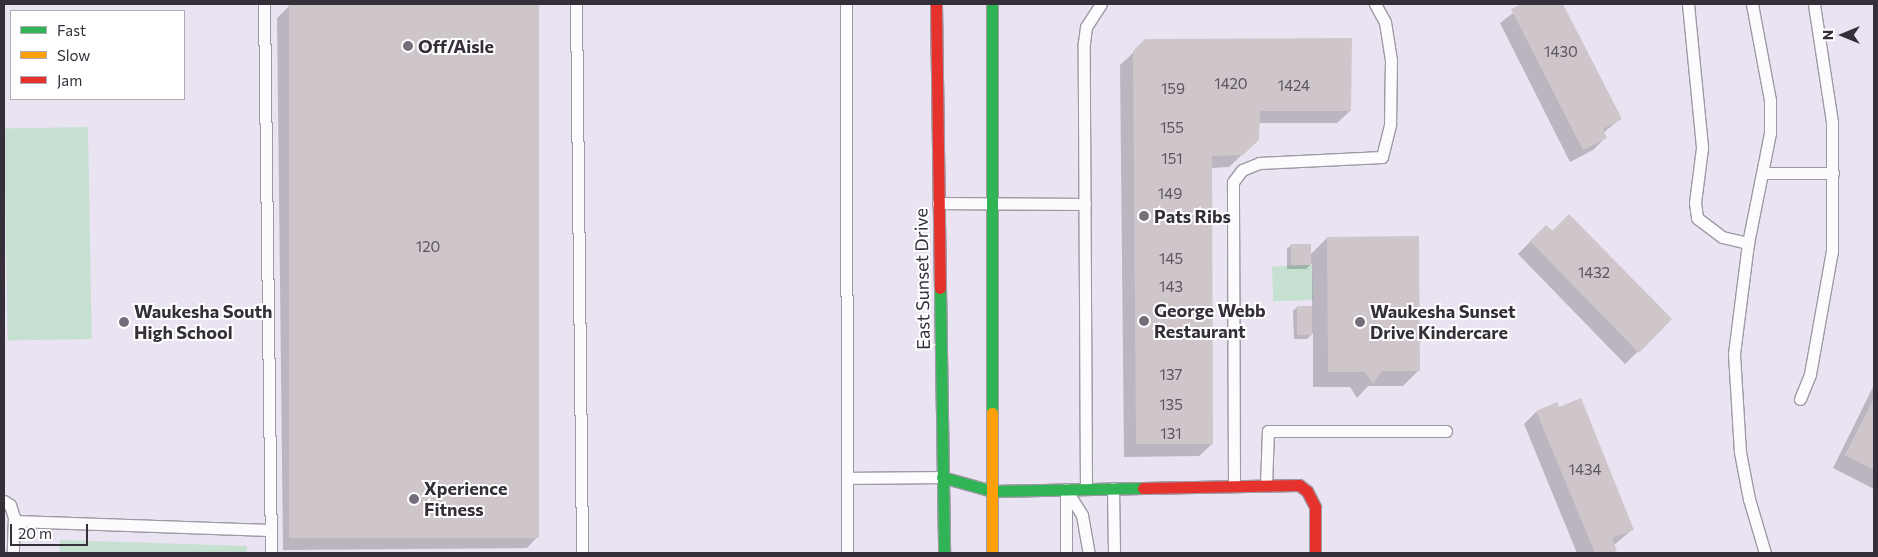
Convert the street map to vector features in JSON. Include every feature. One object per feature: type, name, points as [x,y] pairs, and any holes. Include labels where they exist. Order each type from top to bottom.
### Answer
[{"type":"main road","name":"East Sunset Drive","points":[[936,4],[944,553]]},
{"type":"main road","points":[[992,4],[992,553]]},
{"type":"main road","points":[[942,477],[992,491],[1299,485],[1311,498],[1315,507],[1315,553]]},
{"type":"lane","points":[[264,4],[271,553]]},
{"type":"lane","points":[[576,4],[582,553]]},
{"type":"lane","points":[[846,4],[847,553]]},
{"type":"lane","points":[[1086,489],[1084,43],[1086,27],[1101,4]]},
{"type":"lane","points":[[1234,486],[1233,182],[1242,170],[1260,163],[1382,157],[1390,124],[1391,60],[1385,22],[1375,4]]},
{"type":"lane","points":[[1688,4],[1702,148],[1695,203],[1697,218],[1722,237],[1748,243]]},
{"type":"lane","points":[[1752,4],[1770,100],[1770,133],[1748,243],[1734,354],[1736,409],[1749,499],[1765,553]]},
{"type":"lane","points":[[1800,399],[1810,374],[1832,251],[1832,122],[1814,4]]},
{"type":"lane","points":[[1763,173],[1833,173]]},
{"type":"lane","points":[[938,203],[992,205],[1085,204]]},
{"type":"lane","points":[[1266,485],[1268,431],[1446,431]]},
{"type":"lane","points":[[847,478],[942,477]]},
{"type":"lane","points":[[1113,488],[1114,553]]},
{"type":"lane","points":[[1066,489],[1066,553]]},
{"type":"lane","points":[[1066,489],[1082,515],[1089,553]]},
{"type":"lane","points":[[4,501],[10,505],[14,521],[13,553]]},
{"type":"lane","points":[[14,521],[271,530]]},
{"type":"green space","points":[[88,127],[92,339],[8,340],[4,128]]},
{"type":"green space","points":[[1312,265],[1313,300],[1273,301],[1272,266]]},
{"type":"green space","points":[[60,540],[247,546],[247,553],[59,553]]},
{"type":"building","points":[[289,4],[539,4],[539,538],[289,538]]},
{"type":"building","points":[[1522,4],[1563,4],[1622,119],[1603,129],[1607,138],[1583,150],[1511,9]]},
{"type":"building","points":[[1352,38],[1351,111],[1260,111],[1259,140],[1243,155],[1212,156],[1213,444],[1136,444],[1133,51],[1145,39]]},
{"type":"building","points":[[1569,214],[1672,319],[1639,353],[1530,241],[1546,225],[1552,231]]},
{"type":"building","points":[[1419,236],[1420,371],[1382,371],[1373,384],[1365,372],[1328,372],[1327,237]]},
{"type":"building","points":[[1291,244],[1311,244],[1311,265],[1291,265]]},
{"type":"building","points":[[1297,306],[1312,306],[1312,335],[1297,335]]},
{"type":"building","points":[[1581,398],[1634,530],[1612,538],[1617,551],[1610,553],[1595,553],[1536,411],[1557,402],[1559,407]]},
{"type":"building","points":[[1874,398],[1874,470],[1845,455]]},
{"type":"traffic: fast","points":[[992,4],[992,413]]},
{"type":"traffic: fast","points":[[940,288],[944,553]]},
{"type":"traffic: fast","points":[[942,477],[992,491],[1143,488]]},
{"type":"traffic: slow","points":[[992,413],[992,553]]},
{"type":"traffic: jam","points":[[936,4],[940,288]]},
{"type":"traffic: jam","points":[[1143,488],[1299,485],[1307,491],[1315,507],[1315,553]]},
{"type":"place","name":"Off/Aisle","points":[[408,46]]},
{"type":"place","name":"Pats Ribs","points":[[1144,216]]},
{"type":"place","name":"George Webb Restaurant","points":[[1144,321]]},
{"type":"place","name":"Waukesha South High School","points":[[124,322]]},
{"type":"place","name":"Waukesha Sunset Drive Kindercare","points":[[1360,322]]},
{"type":"place","name":"Xperience Fitness","points":[[414,499]]}]
